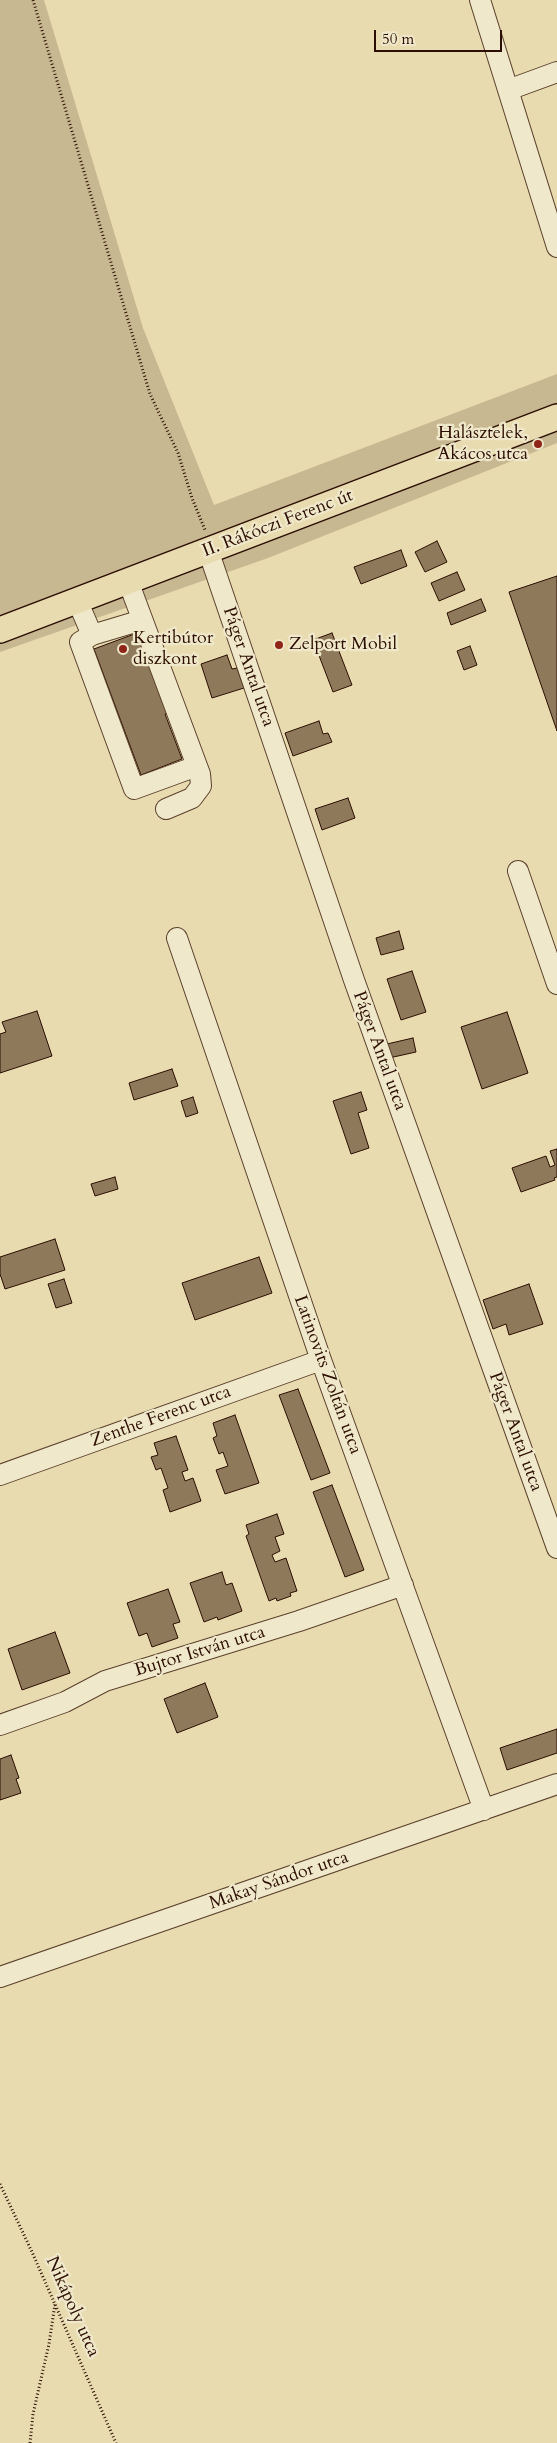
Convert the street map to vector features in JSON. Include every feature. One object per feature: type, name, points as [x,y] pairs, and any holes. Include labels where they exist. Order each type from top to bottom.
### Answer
[{"type":"main road","name":"II. Rákóczi Ferenc út","points":[[0,630],[557,418]]},
{"type":"street","points":[[480,0],[557,247]]},
{"type":"street","points":[[508,90],[557,72]]},
{"type":"street","name":"Páger Antal utca","points":[[211,550],[357,990],[557,1548]]},
{"type":"street","points":[[128,581],[197,766],[201,786],[192,798],[166,809]]},
{"type":"street","points":[[77,600],[92,635]]},
{"type":"street","points":[[142,620],[92,635],[80,642],[134,789],[197,766]]},
{"type":"street","points":[[518,871],[557,984]]},
{"type":"street","name":"Latinovits Zoltán utca","points":[[177,938],[321,1360],[484,1810]]},
{"type":"street","name":"Zenthe Ferenc utca","points":[[0,1475],[321,1360]]},
{"type":"street","name":"Bujtor István utca","points":[[0,1725],[65,1702],[105,1681],[299,1621],[403,1585]]},
{"type":"street","name":"Makay Sándor utca","points":[[0,1977],[557,1784]]},
{"type":"path","points":[[33,0],[150,394],[178,453],[211,550]]},
{"type":"path","name":"Nikápoly utca","points":[[0,2184],[55,2303],[116,2443]]},
{"type":"path","points":[[30,2443],[33,2414],[49,2344],[55,2303]]},
{"type":"shaded area","points":[[0,0],[44,0],[143,328],[214,505],[557,374],[557,443],[268,558],[0,652]]},
{"type":"building","points":[[437,541],[447,562],[425,572],[415,552]]},
{"type":"building","points":[[401,550],[407,566],[361,584],[354,567]]},
{"type":"building","points":[[457,572],[465,590],[439,601],[431,583]]},
{"type":"building","points":[[557,576],[557,731],[509,592]]},
{"type":"building","points":[[481,599],[486,611],[451,625],[447,613]]},
{"type":"building","points":[[145,630],[176,710],[165,714],[182,759],[141,775],[94,649]]},
{"type":"building","points":[[332,633],[352,685],[333,692],[313,640]]},
{"type":"building","points":[[470,646],[477,665],[464,670],[457,651]]},
{"type":"building","points":[[227,655],[232,669],[237,668],[244,688],[212,698],[201,664]]},
{"type":"building","points":[[319,721],[323,734],[328,733],[332,742],[293,756],[285,733]]},
{"type":"building","points":[[348,798],[355,818],[322,830],[315,809]]},
{"type":"building","points":[[399,931],[404,949],[381,955],[376,938]]},
{"type":"building","points":[[412,971],[426,1012],[401,1020],[387,979]]},
{"type":"building","points":[[37,1011],[52,1056],[0,1073],[0,1034],[6,1032],[2,1022]]},
{"type":"building","points":[[507,1012],[528,1073],[482,1089],[461,1027]]},
{"type":"building","points":[[413,1038],[416,1052],[389,1058],[387,1044]]},
{"type":"building","points":[[172,1069],[178,1086],[134,1100],[129,1083]]},
{"type":"building","points":[[361,1092],[367,1110],[358,1113],[369,1148],[351,1154],[333,1101]]},
{"type":"building","points":[[193,1097],[198,1113],[186,1117],[181,1101]]},
{"type":"building","points":[[557,1149],[557,1177],[554,1178],[555,1180],[521,1192],[512,1168],[546,1156],[550,1167],[555,1165],[550,1151]]},
{"type":"building","points":[[115,1177],[118,1189],[95,1196],[91,1184]]},
{"type":"building","points":[[55,1239],[65,1270],[5,1289],[0,1274],[0,1257]]},
{"type":"building","points":[[259,1257],[272,1293],[195,1320],[182,1283]]},
{"type":"building","points":[[64,1279],[72,1303],[56,1308],[48,1284]]},
{"type":"building","points":[[529,1284],[543,1324],[509,1335],[506,1324],[493,1329],[483,1300]]},
{"type":"building","points":[[298,1389],[330,1473],[311,1480],[279,1395]]},
{"type":"building","points":[[235,1415],[259,1483],[225,1494],[216,1470],[228,1466],[223,1452],[219,1454],[213,1438],[217,1436],[213,1423]]},
{"type":"building","points":[[176,1436],[188,1470],[182,1472],[185,1481],[193,1478],[201,1501],[170,1512],[163,1490],[168,1488],[161,1468],[156,1470],[151,1457],[158,1455],[154,1443]]},
{"type":"building","points":[[332,1485],[364,1570],[345,1577],[313,1492]]},
{"type":"building","points":[[277,1514],[284,1534],[275,1537],[280,1551],[272,1555],[275,1562],[286,1558],[297,1591],[290,1593],[291,1596],[277,1601],[276,1598],[269,1601],[246,1536],[249,1534],[246,1525]]},
{"type":"building","points":[[222,1572],[226,1585],[232,1583],[242,1611],[218,1620],[217,1617],[204,1622],[190,1583]]},
{"type":"building","points":[[168,1589],[180,1622],[173,1624],[178,1638],[152,1647],[147,1633],[139,1636],[127,1603]]},
{"type":"building","points":[[55,1632],[70,1673],[22,1690],[8,1649]]},
{"type":"building","points":[[205,1683],[218,1717],[177,1733],[164,1699]]},
{"type":"building","points":[[557,1729],[557,1753],[507,1770],[500,1748]]},
{"type":"building","points":[[11,1755],[19,1778],[16,1779],[21,1793],[0,1800],[0,1759]]},
{"type":"place","name":"Halásztelek, Akácos utca","points":[[538,444]]},
{"type":"place","name":"Zelport Mobil","points":[[279,645]]},
{"type":"place","name":"Kertibútor diszkont","points":[[123,649]]}]
